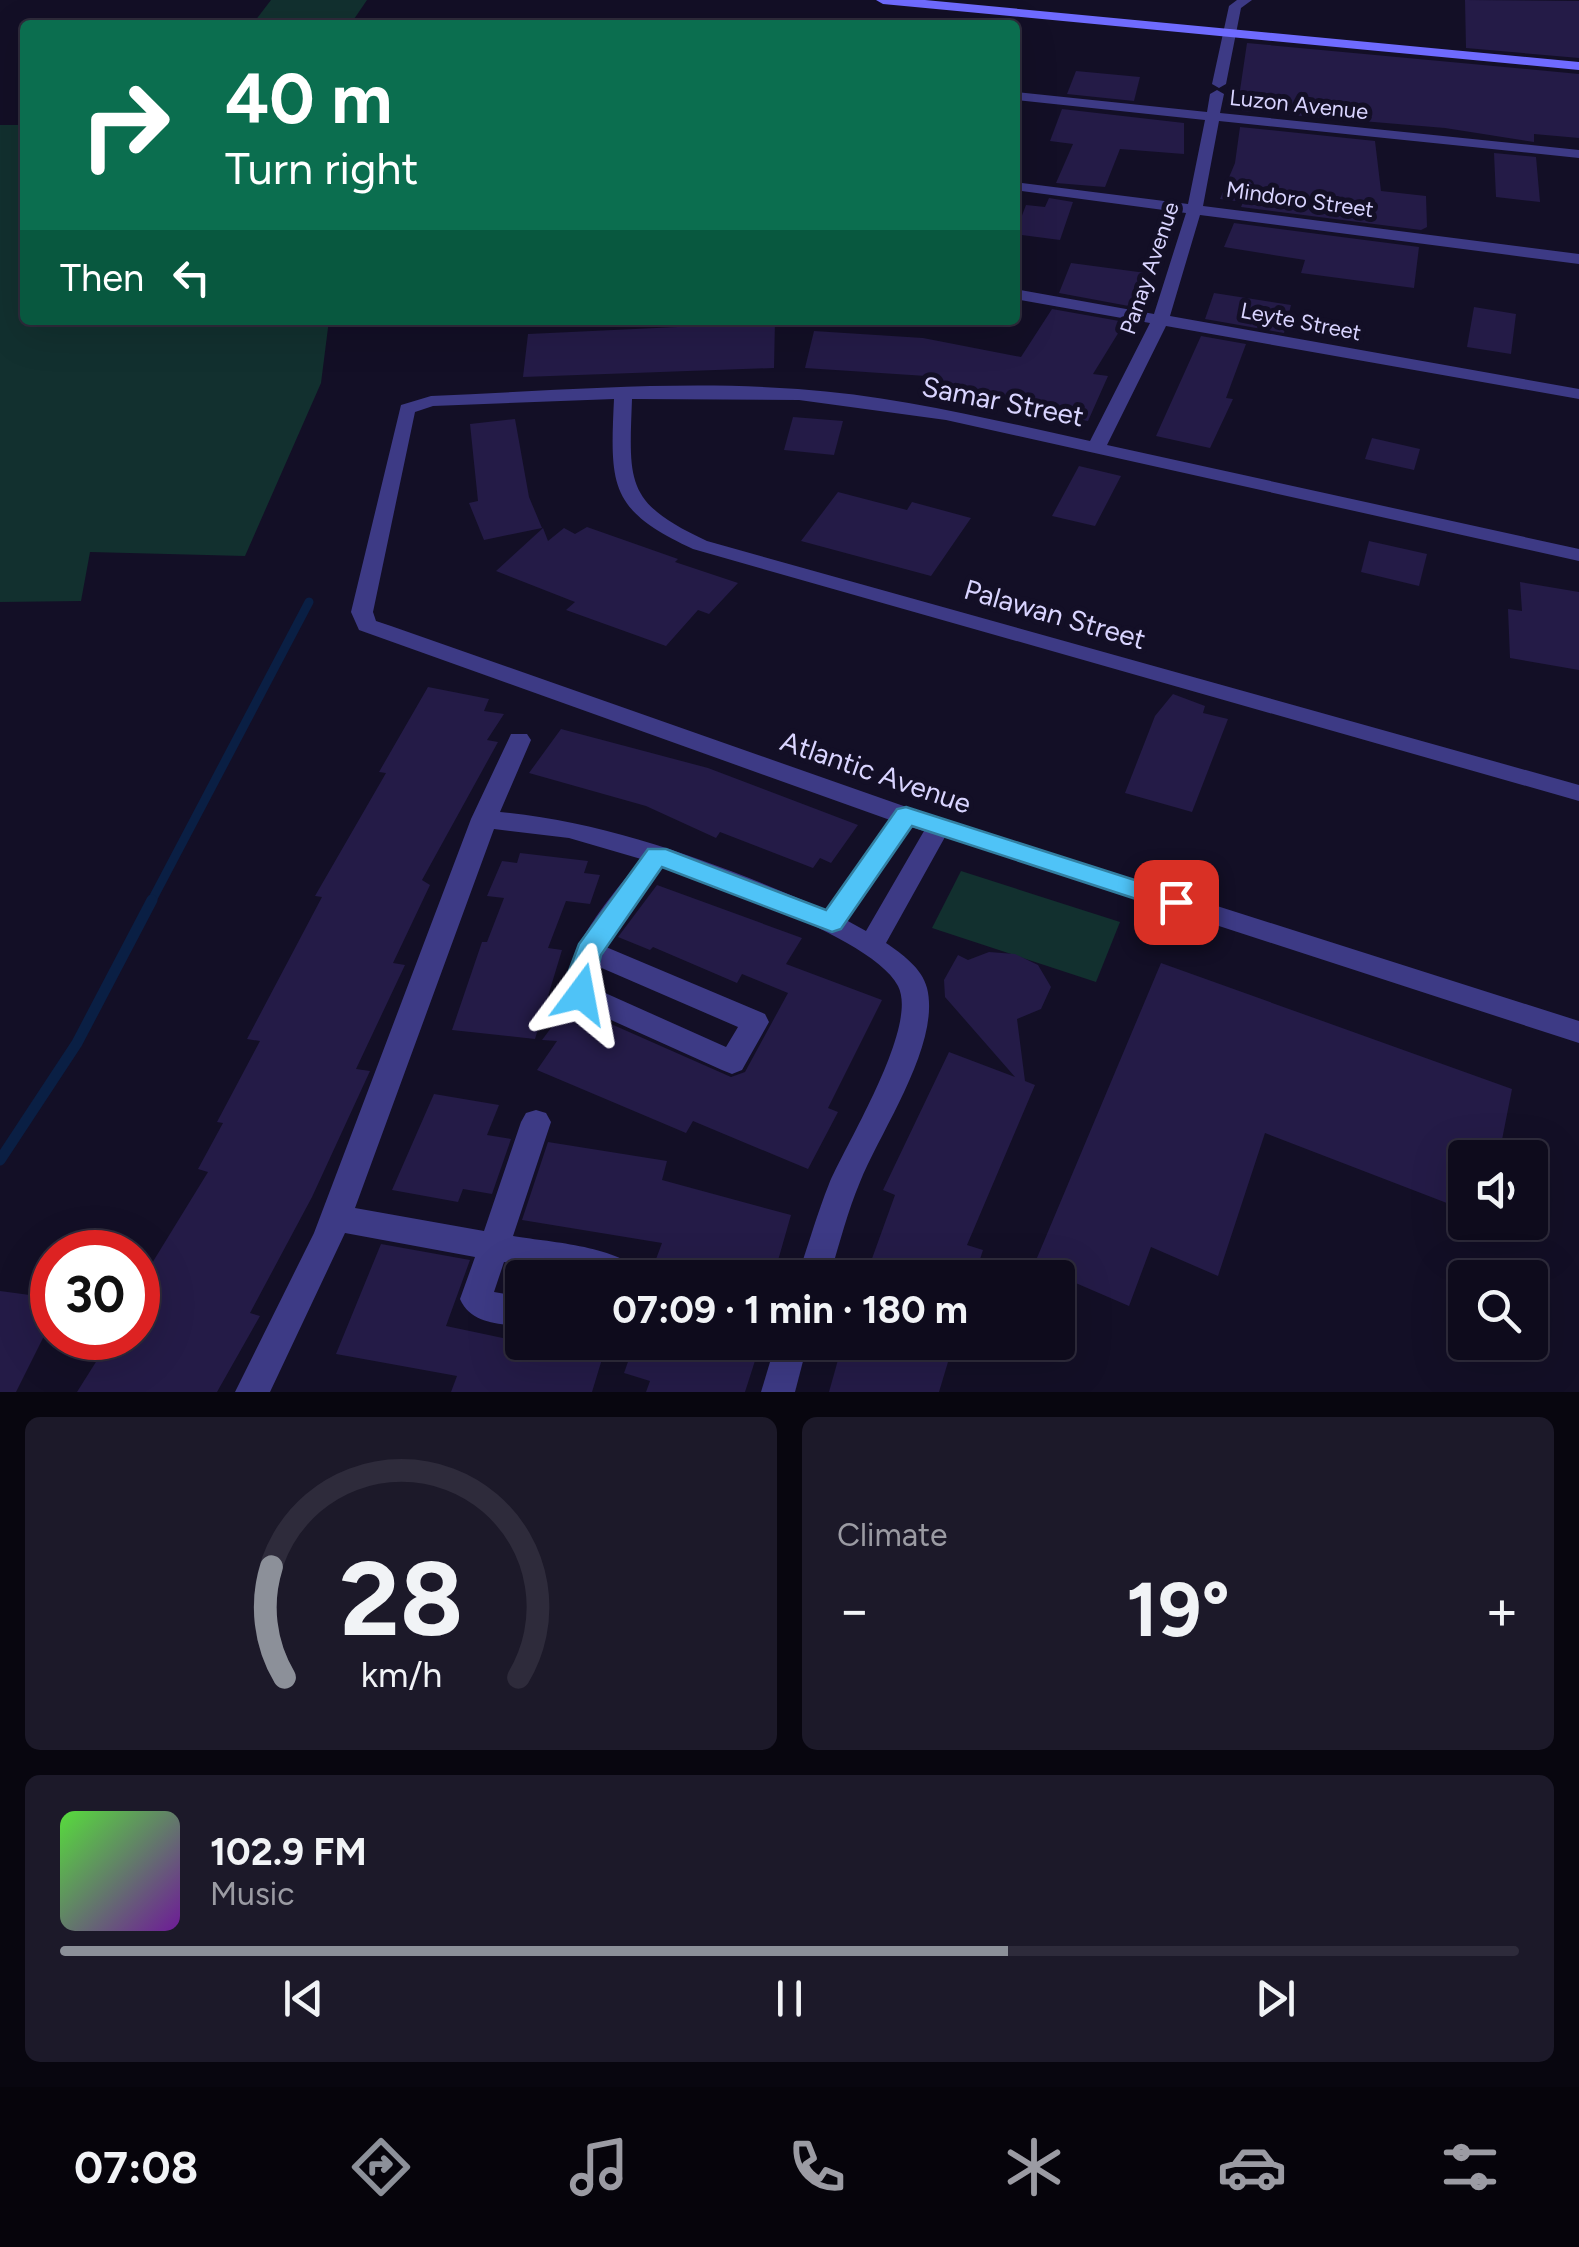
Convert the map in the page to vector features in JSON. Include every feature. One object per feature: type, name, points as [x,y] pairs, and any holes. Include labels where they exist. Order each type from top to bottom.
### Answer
[{"type":"main road","points":[[883,0],[1235,11],[1579,66]]},
{"type":"main road","points":[[1042,0],[1235,11],[1579,49]]},
{"type":"street","name":"Panay Avenue","points":[[1097,448],[1161,318],[1194,207],[1235,11]]},
{"type":"street","name":"Luzon Avenue","points":[[1020,97],[1579,154]]},
{"type":"street","name":"Mindoro Street","points":[[1020,187],[1579,260]]},
{"type":"street","name":"Leyte Street","points":[[1020,295],[1579,394]]},
{"type":"street","name":"Samar Street","points":[[407,409],[431,401],[624,394],[782,394],[946,415],[1579,555]]},
{"type":"street","name":"Palawan Street","points":[[624,394],[621,467],[625,489],[640,513],[662,530],[700,545],[1579,793]]},
{"type":"street","name":"Atlantic Avenue","points":[[407,409],[362,612],[368,625],[906,816],[1579,1032]]},
{"type":"street","points":[[252,1392],[338,1218],[484,819],[519,740]]},
{"type":"street","points":[[832,922],[906,816]]},
{"type":"street","points":[[484,819],[578,831],[657,855],[832,922],[894,959],[913,985],[912,1034],[845,1180],[819,1260]]},
{"type":"street","points":[[871,946],[939,826]]},
{"type":"street","points":[[589,952],[755,1022],[732,1062],[581,994],[578,984],[589,952],[657,855]]},
{"type":"street","points":[[505,1309],[481,1305],[476,1300],[536,1122]]},
{"type":"street","points":[[338,1218],[562,1260]]},
{"type":"street","points":[[778,1392],[787,1360]]},
{"type":"green space","points":[[271,0],[367,0],[353,20],[256,20]]},
{"type":"green space","points":[[0,125],[20,125],[20,325],[328,325],[321,383],[245,556],[90,552],[81,601],[0,602]]},
{"type":"green space","points":[[961,871],[1120,922],[1096,982],[932,928]]},
{"type":"building","points":[[1465,0],[1579,1],[1579,58],[1466,48]]},
{"type":"building","points":[[1247,43],[1579,74],[1579,138],[1534,134],[1534,142],[1445,128],[1242,111],[1239,97]]},
{"type":"building","points":[[1076,71],[1140,77],[1134,101],[1067,94]]},
{"type":"building","points":[[1062,109],[1184,123],[1184,154],[1120,149],[1105,187],[1056,183],[1073,144],[1050,141]]},
{"type":"building","points":[[1240,127],[1375,141],[1381,191],[1426,196],[1427,227],[1421,230],[1241,207],[1243,202],[1220,199],[1235,163]]},
{"type":"building","points":[[1494,153],[1536,157],[1540,202],[1496,197]]},
{"type":"building","points":[[1049,198],[1073,202],[1060,240],[1020,235],[1026,205],[1045,207]]},
{"type":"building","points":[[1234,223],[1419,247],[1414,288],[1301,273],[1305,260],[1224,247]]},
{"type":"building","points":[[1071,263],[1146,273],[1134,307],[1059,293]]},
{"type":"building","points":[[1214,293],[1291,305],[1284,333],[1205,319]]},
{"type":"building","points":[[1474,307],[1516,314],[1511,354],[1467,347]]},
{"type":"building","points":[[1052,309],[1125,322],[1093,374],[1108,376],[1088,421],[1030,410],[1033,405],[921,384],[926,376],[805,368],[814,331],[923,338],[1021,357]]},
{"type":"building","points":[[775,325],[774,368],[523,377],[528,334]]},
{"type":"building","points":[[1201,336],[1246,344],[1226,398],[1233,399],[1210,448],[1156,436]]},
{"type":"building","points":[[793,417],[843,421],[834,455],[784,450]]},
{"type":"building","points":[[515,419],[529,497],[542,528],[484,540],[469,503],[478,501],[470,424]]},
{"type":"building","points":[[1372,438],[1420,449],[1414,470],[1365,459]]},
{"type":"building","points":[[1079,466],[1121,476],[1095,526],[1052,516]]},
{"type":"building","points":[[838,492],[907,510],[912,502],[971,518],[931,576],[801,541]]},
{"type":"building","points":[[587,527],[738,583],[709,614],[698,610],[666,646],[566,610],[575,602],[496,571],[543,528],[548,541],[564,528],[575,534]]},
{"type":"building","points":[[1369,541],[1427,554],[1419,586],[1361,572]]},
{"type":"building","points":[[1520,582],[1579,592],[1579,670],[1510,658],[1508,609],[1522,611]]},
{"type":"building","points":[[428,687],[489,699],[484,711],[504,714],[487,740],[498,742],[422,880],[430,885],[393,963],[405,965],[356,1069],[370,1071],[312,1197],[250,1313],[260,1316],[217,1392],[77,1392],[97,1360],[160,1360],[160,1250],[208,1172],[198,1169],[223,1123],[217,1122],[260,1041],[247,1039],[322,897],[315,896],[386,773],[379,772]]},
{"type":"building","points":[[1173,694],[1205,706],[1203,713],[1228,719],[1192,812],[1125,793],[1155,716]]},
{"type":"building","points":[[561,729],[708,768],[858,825],[831,863],[820,858],[813,868],[720,832],[716,838],[646,806],[529,773]]},
{"type":"building","points":[[520,853],[588,861],[584,873],[600,875],[590,904],[566,901],[548,948],[562,950],[535,1039],[452,1030],[482,942],[487,942],[504,898],[487,896],[502,861],[517,863]]},
{"type":"building","points":[[657,885],[802,938],[786,964],[882,1000],[828,1108],[838,1112],[808,1169],[693,1121],[686,1133],[537,1070],[557,1041],[542,1040],[568,1005],[731,1077],[745,1072],[788,993],[742,974],[737,983],[653,947],[650,950],[618,937]]},
{"type":"building","points":[[989,952],[1015,954],[1038,965],[1051,987],[1041,1009],[1017,1019],[1025,1081],[1035,1085],[967,1245],[983,1250],[980,1260],[872,1260],[895,1195],[883,1190],[949,1052],[1015,1077],[945,997],[944,980],[958,955],[968,960]]},
{"type":"building","points":[[1161,963],[1512,1089],[1502,1140],[1448,1140],[1448,1203],[1265,1133],[1218,1276],[1151,1247],[1129,1306],[1075,1283],[1075,1260],[1036,1260]]},
{"type":"building","points":[[434,1094],[499,1105],[487,1135],[511,1139],[492,1194],[463,1189],[458,1202],[392,1190]]},
{"type":"building","points":[[548,1142],[667,1161],[662,1180],[791,1215],[778,1260],[656,1260],[662,1243],[522,1220]]},
{"type":"building","points":[[381,1244],[470,1260],[446,1326],[505,1338],[505,1360],[602,1360],[592,1392],[451,1392],[457,1376],[336,1354]]},
{"type":"building","points":[[0,1291],[30,1295],[32,1360],[16,1392],[0,1392]]},
{"type":"building","points":[[629,1360],[755,1360],[745,1392],[646,1392],[650,1381],[624,1373]]},
{"type":"building","points":[[838,1360],[949,1360],[939,1392],[829,1392]]},
{"type":"waterway","points":[[151,902],[309,602]]},
{"type":"waterway","points":[[0,1160],[77,1043],[152,900]]},
{"type":"route","points":[[581,994],[578,984],[589,952],[657,855],[832,922],[906,816],[1176,902]]}]
